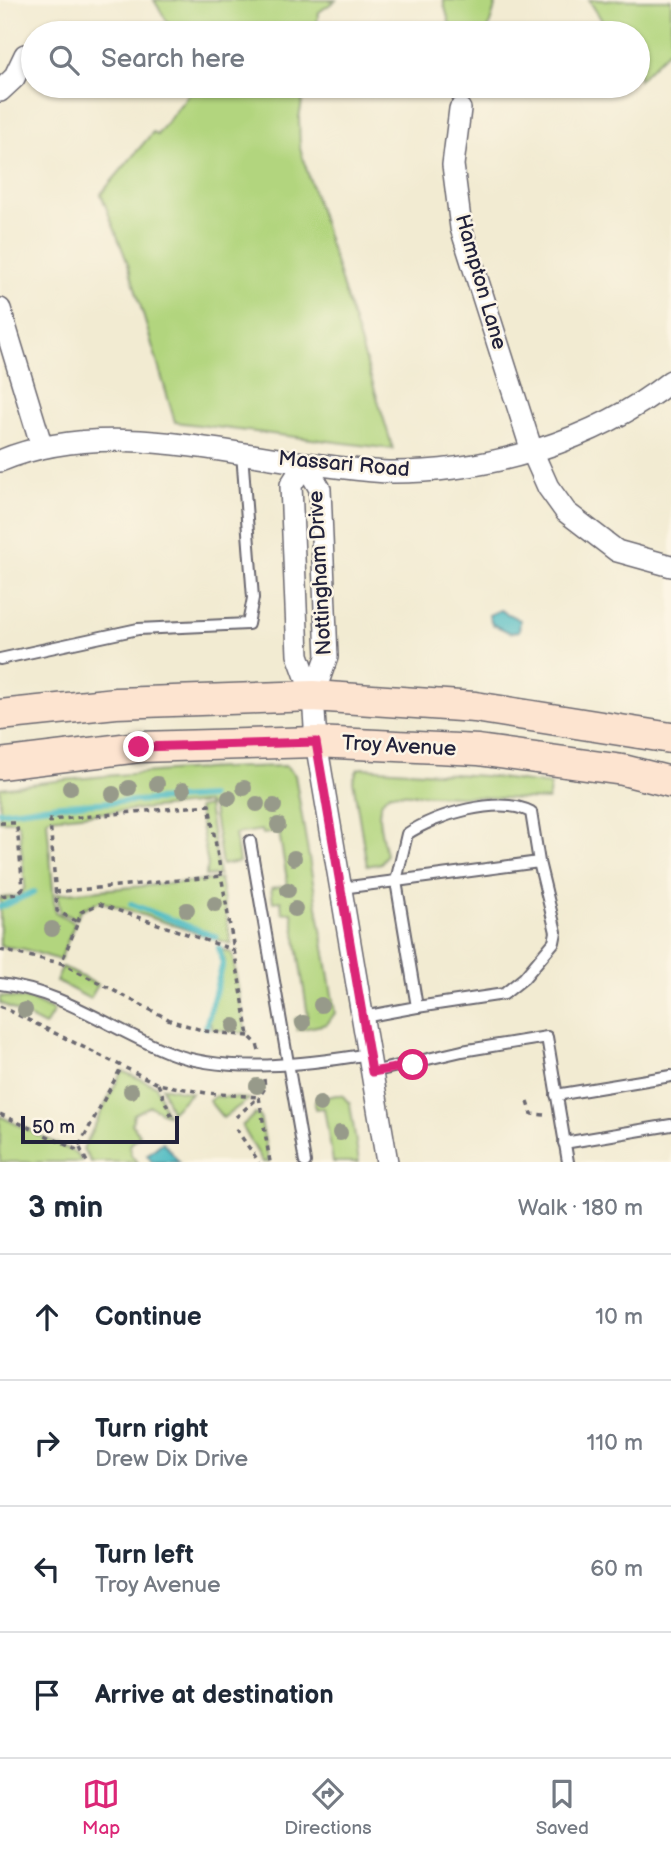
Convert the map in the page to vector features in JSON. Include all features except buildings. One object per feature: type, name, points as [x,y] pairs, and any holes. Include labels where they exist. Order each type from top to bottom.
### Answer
[{"type":"main road","name":"Troy Avenue","points":[[0,715],[116,703],[313,696],[475,707],[671,738]]},
{"type":"main road","name":"Troy Avenue","points":[[0,764],[139,747],[316,742],[478,750],[622,770],[671,782]]},
{"type":"street","points":[[0,91],[15,78],[21,64]]},
{"type":"street","name":"Hampton Lane","points":[[460,109],[453,164],[461,228],[532,450],[548,487],[566,512],[617,551],[671,566]]},
{"type":"street","points":[[0,309],[42,447]]},
{"type":"street","name":"Massari Road","points":[[0,461],[42,447],[126,440],[387,472],[457,468],[532,450],[597,427],[671,381]]},
{"type":"street","name":"Nottingham Drive","points":[[305,463],[320,489],[327,657],[313,696],[298,655],[291,485],[305,463]]},
{"type":"street","points":[[313,696],[316,742],[387,1162]]},
{"type":"lane","points":[[0,659],[138,629],[248,624],[253,598],[242,453]]},
{"type":"lane","points":[[363,1017],[505,994],[524,978],[554,942],[556,932],[531,812],[520,806],[463,810],[428,820],[407,834],[396,881],[417,1007]]},
{"type":"lane","points":[[250,841],[305,1162]]},
{"type":"lane","points":[[341,888],[540,862]]},
{"type":"lane","points":[[0,984],[22,986],[60,998],[172,1054],[214,1062],[262,1065],[371,1063],[547,1037],[568,1162]]},
{"type":"lane","points":[[556,1095],[671,1076]]},
{"type":"lane","points":[[565,1143],[671,1125]]},
{"type":"path","points":[[78,922],[58,913],[49,824],[54,818],[209,805],[249,1036],[257,1044],[265,1088],[259,1097],[236,1117]]},
{"type":"path","points":[[0,823],[15,823],[17,827],[23,888],[17,894],[0,896]]},
{"type":"path","points":[[55,892],[222,876]]},
{"type":"path","points":[[61,963],[81,912],[99,904],[234,950]]},
{"type":"path","points":[[0,950],[61,963],[172,1021],[205,1031],[249,1036]]},
{"type":"path","points":[[0,1006],[158,1084],[206,1093],[259,1097]]},
{"type":"path","points":[[0,1114],[72,1150],[80,1148],[121,1068]]},
{"type":"path","points":[[158,1084],[172,1118]]},
{"type":"path","points":[[259,1097],[270,1162]]},
{"type":"path","points":[[528,1102],[530,1112],[536,1116],[559,1112]]},
{"type":"path","points":[[236,1129],[259,1162]]},
{"type":"path","points":[[80,1148],[87,1162]]},
{"type":"green space","points":[[154,0],[336,0],[319,12],[317,21],[167,21]]},
{"type":"green space","points":[[443,0],[497,0],[491,21],[449,21]]},
{"type":"green space","points":[[589,0],[671,0],[671,48],[650,69],[650,21],[602,21]]},
{"type":"green space","points":[[186,98],[303,98],[299,118],[300,148],[393,449],[175,422],[128,264],[101,194],[153,132],[157,135]]},
{"type":"green space","points":[[286,766],[295,775],[335,1013],[327,1024],[297,1030],[295,1019],[308,1016],[292,912],[282,913],[281,901],[273,902],[271,888],[288,885],[279,832],[263,834],[262,830],[235,834],[239,862],[222,865],[213,808],[206,803],[49,818],[47,821],[55,912],[75,923],[60,960],[24,949],[0,946],[0,898],[19,896],[25,887],[19,825],[15,821],[0,821],[0,788],[143,773]]},
{"type":"green space","points":[[358,769],[484,776],[551,785],[548,800],[390,793],[384,798],[379,813],[386,855],[381,863],[367,866],[353,780]]},
{"type":"green space","points":[[208,806],[219,875],[205,876],[208,866],[198,808]]},
{"type":"green space","points":[[220,879],[231,944],[100,901],[80,910],[77,919],[60,912],[57,894]]},
{"type":"green space","points":[[221,949],[232,953],[246,1033],[213,1029],[209,1021],[225,961]]},
{"type":"green space","points":[[62,967],[98,985],[90,999],[56,981]]},
{"type":"green space","points":[[0,996],[31,1000],[54,1011],[45,1026],[0,1003]]},
{"type":"green space","points":[[122,1071],[156,1086],[167,1115],[150,1106],[134,1114],[132,1124],[140,1135],[130,1145],[131,1155],[137,1162],[91,1162],[83,1149]]},
{"type":"green space","points":[[162,1087],[191,1093],[171,1112]]},
{"type":"green space","points":[[342,1095],[350,1104],[359,1162],[333,1162],[324,1108],[315,1109],[315,1100]]},
{"type":"green space","points":[[215,1096],[249,1099],[223,1118],[209,1101]]},
{"type":"green space","points":[[255,1114],[260,1116],[269,1162],[263,1162],[242,1126]]},
{"type":"green space","points":[[0,1116],[76,1153],[82,1162],[0,1162]]},
{"type":"water","points":[[500,610],[520,620],[519,631],[511,633],[492,624],[489,615]]},
{"type":"water","points":[[163,1142],[179,1162],[152,1162],[147,1155]]},
{"type":"waterway","points":[[0,812],[59,805],[210,797]]},
{"type":"waterway","points":[[0,907],[34,892]]},
{"type":"waterway","points":[[131,904],[216,937]]},
{"type":"waterway","points":[[206,1027],[223,963],[219,948]]},
{"type":"route","points":[[139,747],[316,742],[372,1072],[413,1065]]}]
